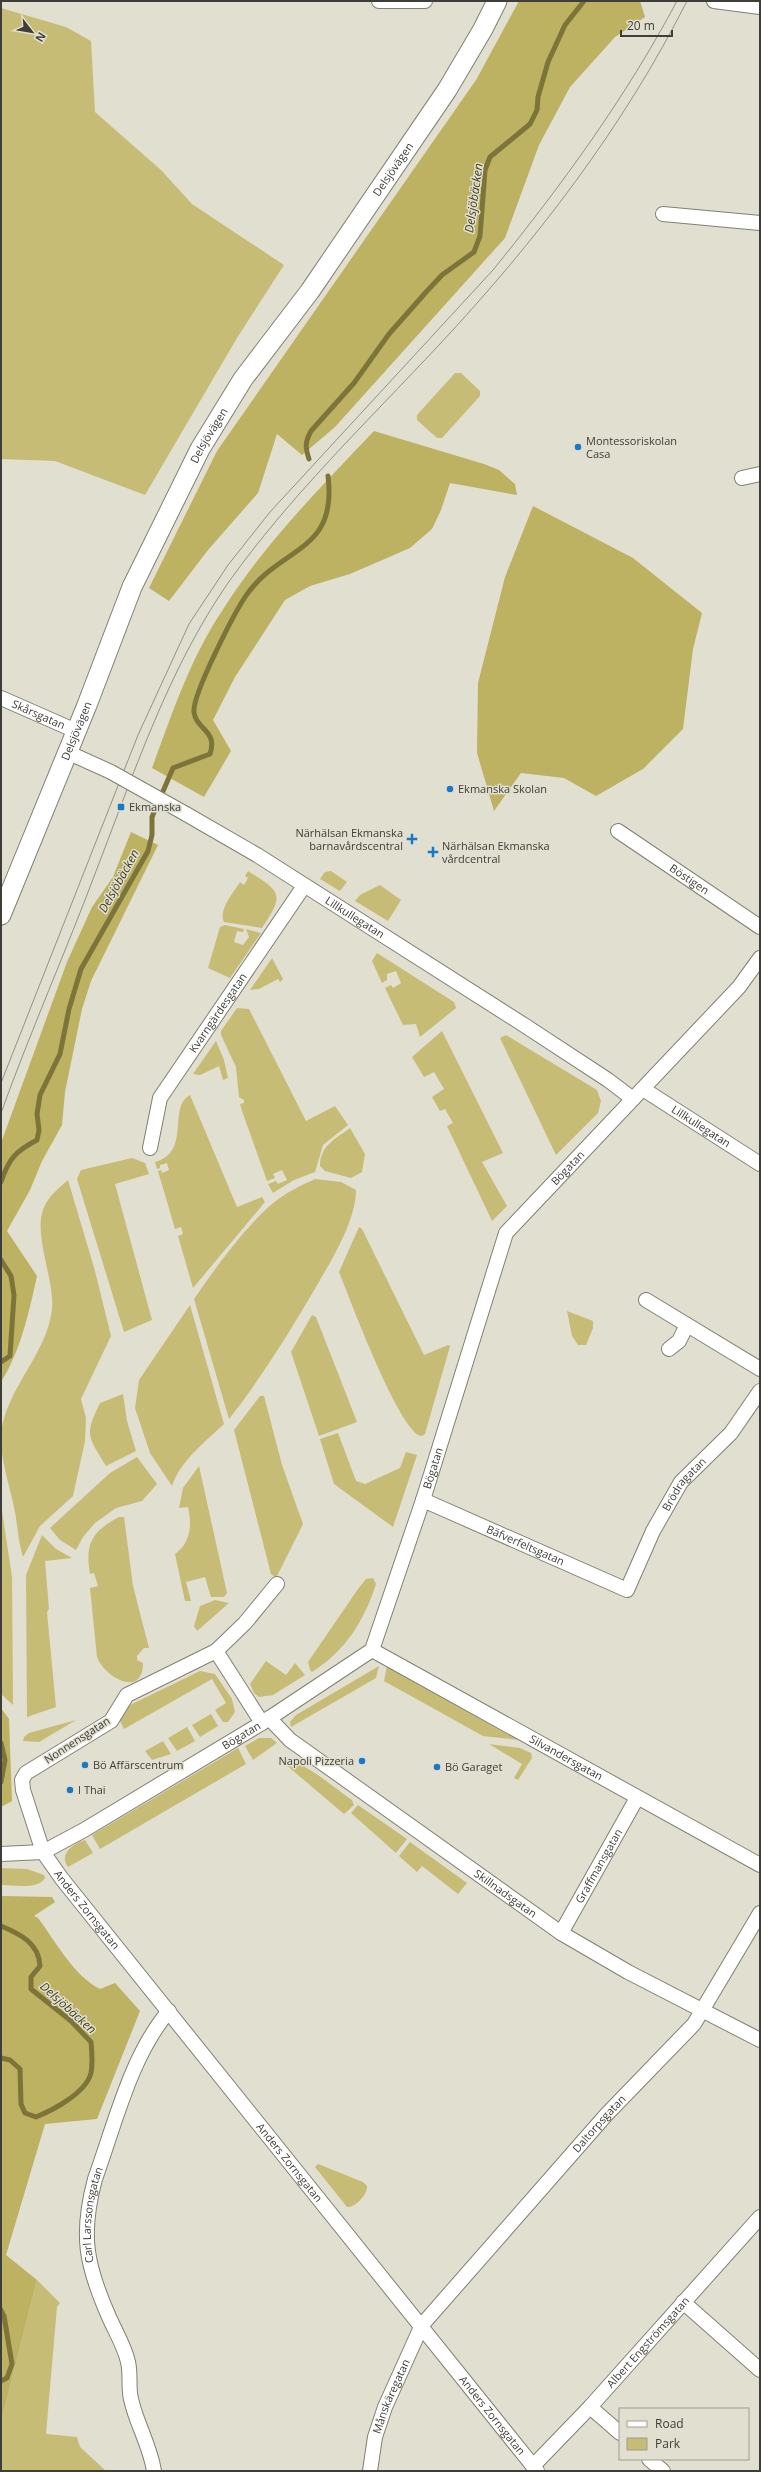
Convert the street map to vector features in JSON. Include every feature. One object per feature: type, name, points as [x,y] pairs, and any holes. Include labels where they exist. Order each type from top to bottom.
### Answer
[{"type":"street","points":[[379,1],[425,1]]},
{"type":"street","name":"Delsjövägen","points":[[1,915],[76,731],[132,587],[211,429],[243,379],[314,285],[447,90],[483,29],[497,1]]},
{"type":"street","points":[[714,1],[760,7]]},
{"type":"street","points":[[663,214],[760,223]]},
{"type":"street","points":[[742,478],[760,474]]},
{"type":"street","name":"Skårsgatan","points":[[1,698],[76,731]]},
{"type":"street","name":"Lillkullegatan","points":[[67,752],[111,772],[186,814],[304,886],[531,1029],[608,1080],[638,1094],[760,1164]]},
{"type":"street","name":"Böstigen","points":[[618,831],[760,927]]},
{"type":"street","name":"Kvarngärdesgatan","points":[[150,1148],[160,1098],[304,886]]},
{"type":"street","name":"Bögatan","points":[[1,1854],[43,1852],[265,1721],[372,1650],[423,1500],[506,1233],[740,987],[760,958]]},
{"type":"street","points":[[646,1300],[760,1369]]},
{"type":"street","points":[[670,1349],[679,1341],[687,1325]]},
{"type":"street","name":"Brödragatan","points":[[627,1590],[653,1531],[681,1482],[731,1433],[760,1391]]},
{"type":"street","name":"Bäfverfeltsgatan","points":[[423,1500],[627,1590]]},
{"type":"street","name":"Nonnensgatan","points":[[43,1852],[23,1790],[22,1780],[26,1773],[111,1721],[126,1695],[216,1651],[245,1624],[277,1584]]},
{"type":"street","name":"Silvandersgatan","points":[[372,1650],[760,1865]]},
{"type":"street","points":[[216,1651],[265,1721]]},
{"type":"street","name":"Skillnadsgatan","points":[[265,1721],[324,1765],[560,1933],[701,2010],[760,2040]]},
{"type":"street","name":"Graffmansgatan","points":[[560,1933],[637,1798]]},
{"type":"street","name":"Anders Zornsgatan","points":[[43,1852],[62,1879],[169,2011],[300,2177],[422,2325],[535,2468]]},
{"type":"street","name":"Daltorpsgatan","points":[[422,2325],[606,2115],[694,2024],[760,1913]]},
{"type":"street","name":"Carl Larssonsgatan","points":[[154,2471],[149,2449],[131,2398],[128,2361],[89,2265],[85,2243],[90,2196],[95,2178],[132,2075],[157,2025],[169,2011]]},
{"type":"street","name":"Albert Engströmsgatan","points":[[535,2468],[760,2217]]},
{"type":"street","points":[[683,2302],[760,2370]]},
{"type":"street","name":"Månskäregatan","points":[[370,2471],[375,2437],[385,2407],[422,2325]]},
{"type":"street","points":[[590,2407],[619,2432]]},
{"type":"street","points":[[650,2460],[663,2471]]},
{"type":"green space","points":[[1,8],[66,27],[91,41],[95,112],[161,170],[192,204],[284,265],[237,338],[145,495],[55,461],[1,459]]},
{"type":"green space","points":[[455,373],[461,373],[480,391],[480,396],[442,438],[437,438],[417,420],[417,415]]},
{"type":"green space","points":[[248,871],[273,889],[276,895],[274,908],[262,928],[224,922],[223,912],[225,907],[240,882],[244,885],[248,878],[245,876]]},
{"type":"green space","points":[[331,871],[347,882],[340,891],[320,879],[325,872]]},
{"type":"green space","points":[[380,885],[401,900],[388,921],[355,901],[360,895]]},
{"type":"green space","points":[[225,925],[244,929],[243,932],[237,931],[234,942],[243,945],[249,937],[246,929],[261,933],[230,978],[208,968],[220,927]]},
{"type":"green space","points":[[377,953],[454,1002],[456,1008],[420,1037],[416,1024],[403,1025],[385,988],[391,985],[393,988],[401,983],[396,971],[387,974],[387,980],[382,983],[372,961]]},
{"type":"green space","points":[[272,958],[283,979],[280,982],[278,979],[259,989],[250,990]]},
{"type":"green space","points":[[237,1008],[249,1009],[306,1121],[335,1106],[348,1125],[323,1145],[315,1172],[294,1180],[273,1193],[268,1184],[276,1181],[278,1184],[287,1180],[282,1170],[273,1174],[275,1178],[267,1181],[240,1104],[244,1103],[244,1100],[239,1097],[236,1067],[221,1035],[221,1031]]},
{"type":"green space","points":[[442,1031],[503,1153],[482,1162],[507,1206],[492,1221],[447,1126],[453,1123],[445,1109],[440,1111],[432,1097],[444,1089],[434,1072],[424,1077],[412,1057]]},
{"type":"green space","points":[[506,1035],[597,1090],[601,1101],[598,1113],[556,1155],[500,1038]]},
{"type":"green space","points":[[216,1041],[224,1060],[228,1078],[223,1080],[219,1066],[200,1075],[193,1074]]},
{"type":"green space","points":[[190,1095],[237,1207],[262,1197],[265,1202],[193,1288],[178,1236],[183,1234],[181,1227],[175,1229],[158,1171],[161,1170],[162,1173],[169,1170],[167,1163],[160,1165],[160,1168],[157,1169],[155,1162],[166,1157],[173,1149],[176,1140],[180,1109],[183,1101]]},
{"type":"green space","points":[[350,1128],[365,1154],[362,1172],[351,1178],[325,1171],[320,1166],[323,1153],[329,1144]]},
{"type":"green space","points":[[132,1158],[145,1163],[149,1174],[115,1184],[152,1320],[124,1332],[77,1179],[81,1170]]},
{"type":"green space","points":[[315,1179],[341,1182],[356,1190],[352,1215],[342,1240],[306,1304],[264,1371],[229,1419],[194,1299],[231,1249],[262,1213],[282,1196]]},
{"type":"green space","points":[[68,1180],[95,1271],[111,1336],[81,1399],[86,1418],[85,1441],[73,1496],[40,1526],[23,1557],[2,1456],[1,1435],[4,1418],[10,1402],[35,1357],[49,1326],[52,1309],[52,1297],[42,1241],[41,1216],[45,1205],[55,1191]]},
{"type":"green space","points":[[359,1227],[362,1229],[424,1355],[448,1345],[450,1346],[425,1434],[422,1436],[413,1430],[401,1414],[376,1363],[339,1272]]},
{"type":"green space","points":[[190,1305],[224,1424],[187,1460],[172,1486],[150,1453],[135,1408],[139,1380]]},
{"type":"green space","points":[[567,1311],[593,1321],[593,1328],[586,1345],[578,1345],[572,1336]]},
{"type":"green space","points":[[312,1315],[316,1317],[357,1422],[319,1436],[291,1352]]},
{"type":"green space","points":[[123,1394],[127,1421],[136,1451],[106,1466],[95,1448],[90,1435],[90,1429],[100,1403]]},
{"type":"green space","points":[[260,1396],[264,1396],[282,1465],[303,1524],[276,1578],[271,1574],[234,1430]]},
{"type":"green space","points":[[338,1433],[356,1481],[365,1484],[400,1468],[406,1452],[417,1455],[393,1527],[334,1484],[320,1439]]},
{"type":"green space","points":[[137,1457],[157,1484],[142,1501],[116,1508],[95,1523],[83,1537],[76,1550],[60,1540],[50,1528],[110,1473]]},
{"type":"green space","points":[[199,1466],[227,1593],[224,1597],[211,1597],[205,1577],[186,1582],[191,1601],[185,1601],[175,1554],[180,1550],[187,1539],[190,1520],[188,1507],[179,1508],[183,1488]]},
{"type":"green space","points":[[1,1504],[12,1577],[13,1705],[1,1694]]},
{"type":"green space","points":[[119,1517],[124,1517],[133,1586],[149,1648],[144,1648],[137,1656],[137,1660],[143,1663],[141,1674],[137,1680],[130,1682],[123,1681],[107,1671],[97,1657],[90,1588],[98,1586],[94,1573],[90,1574],[88,1555],[92,1540],[102,1528]]},
{"type":"green space","points":[[42,1535],[56,1549],[72,1558],[45,1561],[49,1609],[47,1612],[56,1707],[27,1717],[26,1575]]},
{"type":"green space","points":[[373,1578],[376,1584],[371,1598],[352,1634],[335,1654],[312,1672],[308,1662],[358,1589],[366,1579]]},
{"type":"green space","points":[[215,1600],[229,1603],[197,1631],[194,1626],[200,1606]]},
{"type":"green space","points":[[266,1661],[286,1675],[295,1663],[305,1675],[273,1695],[259,1697],[254,1693],[250,1684]]},
{"type":"green space","points":[[379,1666],[376,1678],[291,1727],[290,1722],[296,1715]]},
{"type":"green space","points":[[387,1666],[518,1740],[483,1736],[384,1681]]},
{"type":"green space","points":[[200,1671],[215,1674],[232,1699],[235,1712],[228,1722],[223,1722],[215,1710],[226,1703],[212,1679],[124,1729],[119,1719],[126,1707]]},
{"type":"green space","points":[[211,1714],[218,1726],[200,1737],[192,1725]]},
{"type":"green space","points":[[76,1720],[39,1742],[23,1741],[24,1737],[29,1733]]},
{"type":"green space","points":[[187,1727],[195,1741],[177,1751],[168,1738]]},
{"type":"green space","points":[[259,1738],[271,1738],[277,1743],[253,1760],[245,1746]]},
{"type":"green space","points":[[163,1741],[171,1754],[152,1760],[145,1751]]},
{"type":"green space","points":[[489,1744],[520,1748],[531,1753],[532,1758],[518,1780],[514,1778],[522,1764]]},
{"type":"green space","points":[[238,1748],[246,1764],[100,1849],[92,1835]]},
{"type":"green space","points":[[278,1758],[296,1762],[316,1774],[352,1800],[354,1805],[344,1814]]},
{"type":"green space","points":[[358,1805],[407,1839],[396,1853],[351,1813]]},
{"type":"green space","points":[[85,1840],[93,1853],[68,1867],[65,1862],[66,1854],[72,1846]]},
{"type":"green space","points":[[410,1842],[467,1883],[458,1894],[422,1866],[417,1872],[399,1856]]},
{"type":"green space","points":[[1,1868],[27,1869],[44,1875],[45,1878],[42,1882],[31,1885],[1,1885]]},
{"type":"green space","points":[[318,2164],[363,2182],[367,2186],[365,2193],[357,2203],[347,2207],[315,2167]]},
{"type":"green space","points":[[37,2280],[60,2303],[57,2307],[46,2434],[77,2437],[80,2447],[106,2471],[1,2471],[1,2422]]},
{"type":"shaded area","points":[[519,1],[640,1],[645,17],[615,37],[570,87],[539,145],[505,238],[335,427],[302,455],[277,434],[258,493],[208,550],[169,601],[149,588],[217,451],[476,80]]},
{"type":"shaded area","points":[[374,431],[484,464],[499,470],[515,484],[517,495],[450,483],[441,510],[432,529],[410,548],[350,574],[310,586],[285,600],[235,677],[213,720],[231,751],[204,797],[152,768],[182,687],[200,648],[238,586],[274,540]]},
{"type":"shaded area","points":[[533,506],[633,558],[702,613],[693,649],[683,729],[643,769],[596,796],[564,778],[521,773],[494,811],[477,753],[478,683],[505,577]]},
{"type":"shaded area","points":[[131,832],[158,845],[91,981],[82,1009],[65,1092],[62,1125],[42,1161],[30,1190],[7,1231],[37,1276],[19,1344],[1,1382],[1,1143],[67,962],[92,907],[113,877]]},
{"type":"shaded area","points":[[1,1708],[9,1719],[12,1801],[1,1807]]},
{"type":"shaded area","points":[[1,1896],[52,1897],[55,1902],[34,1916],[38,1918],[73,1967],[90,1983],[100,1989],[115,1983],[140,2011],[97,2119],[45,2124],[6,2255],[37,2280],[1,2422]]},
{"type":"waterway","name":"Delsjöbäcken","points":[[309,459],[306,445],[311,431],[354,383],[389,334],[427,291],[442,275],[474,252],[480,236],[485,170],[490,157],[530,124],[537,110],[538,97],[548,62],[565,25],[584,1]]},
{"type":"waterway","name":"Delsjöbäcken","points":[[1,1182],[7,1167],[14,1156],[37,1140],[39,1130],[37,1114],[40,1095],[60,1054],[69,1009],[81,969],[148,851],[152,835],[152,817],[173,768],[210,754],[212,746],[211,740],[209,735],[198,723],[194,712],[195,703],[206,673],[245,597],[259,580],[303,547],[315,535],[324,521],[329,502],[328,476]]},
{"type":"waterway","name":"Delsjöbäcken","points":[[1,1260],[11,1276],[14,1295],[10,1356],[1,1362]]},
{"type":"waterway","name":"Delsjöbäcken","points":[[1,1743],[5,1760],[1,1782]]},
{"type":"waterway","name":"Delsjöbäcken","points":[[1,1926],[15,1932],[27,1940],[36,1951],[40,1966],[31,1977],[31,1989],[71,2021],[91,2042],[92,2069],[88,2080],[76,2094],[60,2105],[36,2117],[25,2113],[21,2104],[20,2069],[10,2060],[1,2058]]},
{"type":"waterway","name":"Delsjöbäcken","points":[[1,2310],[4,2316],[12,2364],[7,2378],[1,2381]]},
{"type":"tram line","points":[[1,1083],[138,735],[189,624],[228,565],[270,512],[493,270],[519,238],[544,206],[615,106],[677,1]]},
{"type":"tram line","points":[[1,1113],[24,1051],[155,720],[188,650],[207,616],[228,583],[277,520],[329,461],[475,306],[543,224],[575,182],[635,94],[687,1]]},
{"type":"place","name":"Montessoriskolan Casa","points":[[578,447]]},
{"type":"place","name":"Ekmanska Skolan","points":[[450,789]]},
{"type":"place","name":"Ekmanska","points":[[121,807]]},
{"type":"place","name":"Närhälsan Ekmanska barnavårdscentral","points":[[412,839]]},
{"type":"place","name":"Närhälsan Ekmanska vårdcentral","points":[[433,852]]},
{"type":"place","name":"Napoli Pizzeria","points":[[362,1761]]},
{"type":"place","name":"Bö Affärscentrum","points":[[85,1765]]},
{"type":"place","name":"Bö Garaget","points":[[437,1767]]},
{"type":"place","name":"I Thai","points":[[70,1790]]}]
